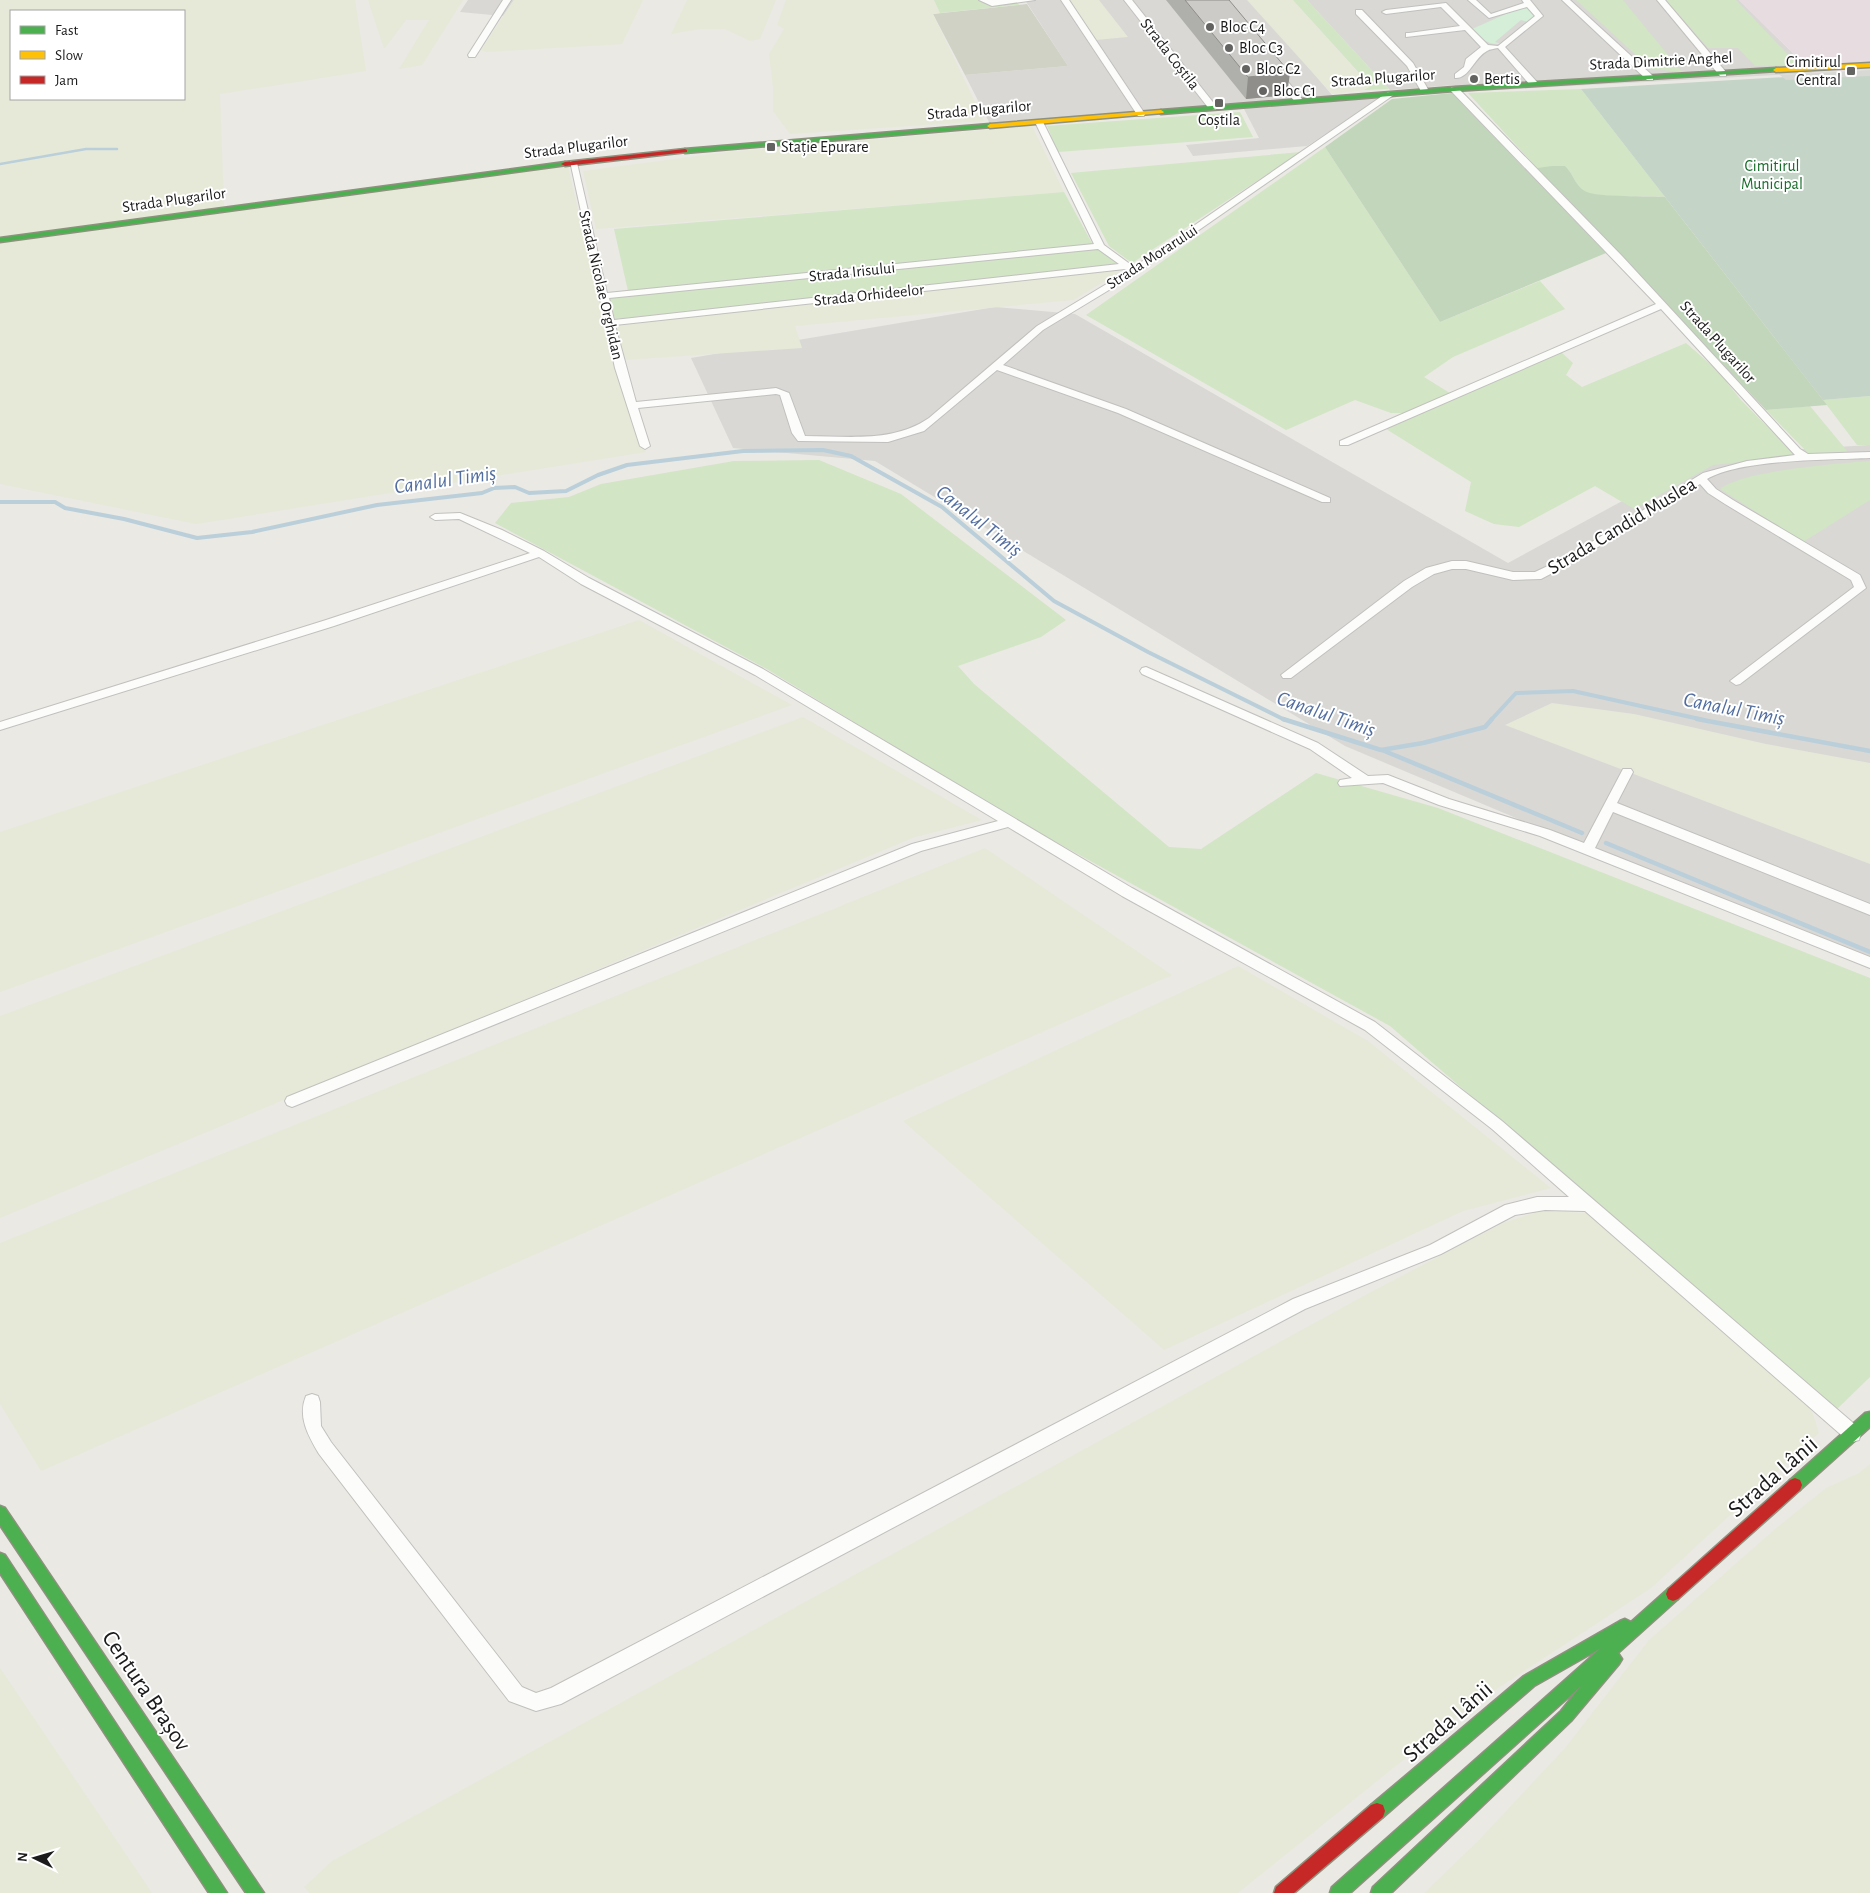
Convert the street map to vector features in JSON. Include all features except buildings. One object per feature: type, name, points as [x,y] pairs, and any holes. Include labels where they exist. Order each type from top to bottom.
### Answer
[{"type":"main road","name":"Strada Dimitrie Anghel","points":[[1454,89],[1870,65]]},
{"type":"main road","name":"Strada Plugarilor","points":[[0,240],[573,163],[736,146],[1454,89]]},
{"type":"main road","name":"Strada Lânii","points":[[1338,1893],[1870,1418]]},
{"type":"main road","name":"Centura Brașov","points":[[0,1513],[256,1893]]},
{"type":"main road","points":[[0,1560],[219,1893]]},
{"type":"main road","name":"Strada Lânii","points":[[1282,1893],[1529,1681],[1658,1606]]},
{"type":"main road","name":"Strada Lânii","points":[[1379,1893],[1566,1716],[1658,1606]]},
{"type":"street","points":[[472,55],[507,0]]},
{"type":"street","points":[[983,0],[992,4],[1031,0]]},
{"type":"street","points":[[1065,0],[1141,114]]},
{"type":"street","name":"Strada Coștila","points":[[1128,0],[1213,108]]},
{"type":"street","points":[[1458,76],[1468,68],[1469,62],[1486,47],[1501,47],[1539,16],[1528,2],[1506,12],[1489,16],[1472,0]]},
{"type":"street","points":[[1566,0],[1650,78]]},
{"type":"street","points":[[1661,0],[1723,74]]},
{"type":"street","points":[[1386,12],[1443,6],[1486,47]]},
{"type":"street","points":[[1359,12],[1410,65],[1425,91]]},
{"type":"street","points":[[1409,35],[1466,28]]},
{"type":"street","points":[[1501,47],[1534,84]]},
{"type":"street","points":[[1272,68],[1299,101]]},
{"type":"street","name":"Strada Plugarilor","points":[[1454,89],[1619,258],[1796,451],[1808,458]]},
{"type":"street","name":"Strada Morarului","points":[[633,405],[769,391],[784,393],[798,436],[805,440],[888,439],[920,429],[1040,328],[1391,94]]},
{"type":"street","points":[[1039,122],[1100,246],[1131,269]]},
{"type":"street","name":"Strada Nicolae Orghidan","points":[[573,163],[620,368],[645,446]]},
{"type":"street","name":"Strada Irisului","points":[[603,296],[1100,246]]},
{"type":"street","name":"Strada Orhideelor","points":[[609,323],[1131,269]]},
{"type":"street","points":[[1344,443],[1662,305]]},
{"type":"street","points":[[996,366],[1122,410],[1326,500]]},
{"type":"street","name":"Strada Candid Muslea","points":[[1287,675],[1408,584],[1430,571],[1452,564],[1466,565],[1513,576],[1536,576],[1573,558],[1701,479],[1724,469],[1808,458],[1870,455]]},
{"type":"street","points":[[1701,479],[1720,496],[1848,573],[1859,584],[1860,588],[1736,681]]},
{"type":"street","points":[[435,517],[460,516],[540,553],[585,581],[758,672],[1127,892],[1370,1026],[1496,1124],[1853,1434]]},
{"type":"street","points":[[0,726],[330,623],[540,553]]},
{"type":"street","points":[[1146,671],[1314,746],[1365,780]]},
{"type":"street","points":[[1587,850],[1627,772]]},
{"type":"street","points":[[1344,782],[1384,778],[1444,802],[1545,833],[1870,963]]},
{"type":"street","points":[[1611,806],[1870,910]]},
{"type":"street","points":[[292,1101],[917,848],[1010,822]]},
{"type":"street","points":[[312,1402],[313,1428],[325,1448],[516,1694],[536,1702],[554,1697],[1299,1304],[1427,1254],[1458,1239],[1496,1216],[1519,1207],[1542,1203],[1588,1204]]},
{"type":"shaded area","points":[[468,0],[514,0],[503,16],[460,12]]},
{"type":"shaded area","points":[[1025,0],[1251,0],[1332,95],[1379,99],[1307,146],[1193,156],[1186,145],[1259,138],[1244,109],[990,124],[965,75],[1068,66]]},
{"type":"shaded area","points":[[1307,0],[1739,0],[1813,73],[1461,92],[1454,85],[1390,90]]},
{"type":"shaded area","points":[[1739,0],[1870,0],[1870,70],[1813,73]]},
{"type":"shaded area","points":[[1027,4],[1068,66],[965,75],[933,14]]},
{"type":"shaded area","points":[[1870,70],[1870,76],[1786,80],[1780,75]]},
{"type":"shaded area","points":[[995,307],[1075,314],[1508,563],[1683,468],[1787,450],[1870,445],[1870,967],[1345,746],[875,461],[733,448],[691,358]]},
{"type":"green space","points":[[0,0],[355,0],[366,71],[220,94],[224,206],[567,162],[610,350],[646,452],[196,524],[0,484]]},
{"type":"green space","points":[[368,0],[463,0],[422,65],[399,69],[429,20],[406,20],[384,49]]},
{"type":"green space","points":[[514,0],[643,0],[622,44],[486,52],[481,50]]},
{"type":"green space","points":[[687,0],[776,0],[760,39],[750,41],[725,29],[700,29],[671,34]]},
{"type":"green space","points":[[786,0],[934,0],[940,13],[933,14],[984,121],[790,134],[773,111],[773,87],[769,54],[784,29],[777,25]]},
{"type":"green space","points":[[934,0],[1016,0],[1019,5],[940,13]]},
{"type":"green space","points":[[1069,0],[1099,0],[1128,37],[1096,40]]},
{"type":"green space","points":[[1247,0],[1293,0],[1371,87],[1364,90],[1332,94]]},
{"type":"green space","points":[[1293,0],[1307,0],[1389,89],[1364,90],[1371,86]]},
{"type":"green space","points":[[1576,0],[1623,0],[1682,72],[1651,69]]},
{"type":"green space","points":[[1666,0],[1736,0],[1798,65],[1755,66],[1738,48],[1708,48]]},
{"type":"green space","points":[[1526,5],[1537,16],[1528,22],[1521,20],[1495,42],[1501,44],[1488,42],[1472,29]]},
{"type":"green space","name":"Cimitirul Municipal","points":[[1870,72],[1870,396],[1823,400],[1581,89]]},
{"type":"green space","points":[[1581,89],[1665,197],[1612,196],[1587,193],[1577,184],[1565,166],[1537,168],[1468,93]]},
{"type":"green space","points":[[1452,93],[1606,253],[1440,322],[1325,147],[1392,99]]},
{"type":"green space","points":[[1240,112],[1253,137],[1058,152],[1047,126]]},
{"type":"green space","points":[[1032,126],[1064,192],[596,229],[583,171],[728,152]]},
{"type":"green space","points":[[1325,147],[1440,322],[1540,281],[1565,309],[1453,357],[1424,377],[1453,395],[1561,352],[1573,363],[1566,375],[1582,387],[1686,343],[1717,370],[1741,400],[1796,456],[1713,465],[1634,509],[1595,486],[1519,527],[1494,524],[1465,511],[1471,482],[1383,427],[1407,413],[1391,413],[1355,400],[1286,430],[1086,315]]},
{"type":"green space","points":[[1301,152],[1132,263],[1109,246],[1071,173]]},
{"type":"green space","points":[[1565,166],[1577,184],[1583,190],[1592,194],[1665,197],[1827,405],[1766,410],[1537,168]]},
{"type":"green space","points":[[1064,192],[1093,245],[1122,265],[615,319],[609,298],[628,291],[614,229]]},
{"type":"green space","points":[[1122,265],[1118,273],[1073,300],[795,326],[802,348],[623,360],[615,319]]},
{"type":"green space","points":[[1870,396],[1870,445],[1857,445],[1823,400]]},
{"type":"green space","points":[[1810,406],[1848,452],[1810,455],[1766,410]]},
{"type":"green space","points":[[819,460],[901,494],[1066,620],[1041,637],[958,666],[974,684],[1169,847],[1201,849],[1316,773],[1438,808],[1870,978],[1870,1377],[1837,1409],[1795,1376],[1390,1026],[1016,820],[765,668],[495,523],[511,503],[569,497],[601,484],[734,461]]},
{"type":"green space","points":[[1870,461],[1870,500],[1803,542],[1720,489],[1748,477],[1769,473],[1814,466]]},
{"type":"green space","points":[[639,620],[792,705],[0,992],[0,832]]},
{"type":"green space","points":[[1552,703],[1634,714],[1766,744],[1870,763],[1870,864],[1505,725]]},
{"type":"green space","points":[[803,717],[982,820],[915,837],[0,1218],[0,1016]]},
{"type":"green space","points":[[985,848],[1172,975],[41,1471],[0,1404],[0,1243]]},
{"type":"green space","points":[[1238,966],[1368,1041],[1551,1188],[1463,1211],[1164,1350],[903,1121]]},
{"type":"green space","points":[[1540,1211],[1588,1213],[1810,1405],[1819,1433],[1651,1588],[1469,1707],[1238,1893],[309,1893],[304,1887],[332,1861],[1371,1292],[1503,1223]]},
{"type":"green space","points":[[1870,1464],[1870,1893],[1424,1893],[1478,1841],[1565,1748],[1649,1640],[1775,1529],[1826,1488],[1859,1473]]},
{"type":"green space","points":[[0,1668],[152,1893],[0,1893]]},
{"type":"waterway","points":[[0,164],[86,149],[117,149]]},
{"type":"waterway","name":"Canalul Timiș","points":[[0,502],[55,502],[65,508],[124,519],[197,538],[252,532],[377,505],[482,493],[494,488],[515,487],[529,493],[566,491],[598,475],[627,465],[743,451],[823,450],[851,456],[942,507],[1054,601],[1148,652],[1285,720]]},
{"type":"waterway","name":"Canalul Timiș","points":[[1491,720],[1516,693],[1573,691],[1704,720]]},
{"type":"waterway","name":"Canalul Timiș","points":[[1283,719],[1381,750],[1423,743],[1485,727],[1492,719]]},
{"type":"waterway","name":"Canalul Timiș","points":[[1697,719],[1870,751]]},
{"type":"waterway","points":[[1382,750],[1582,833]]},
{"type":"waterway","points":[[1606,843],[1870,952]]},
{"type":"traffic: fast","points":[[1161,112],[1454,89],[1776,70]]},
{"type":"traffic: fast","points":[[685,151],[990,126]]},
{"type":"traffic: fast","points":[[0,240],[565,164]]},
{"type":"traffic: fast","points":[[1795,1485],[1870,1418]]},
{"type":"traffic: fast","points":[[0,1513],[256,1893]]},
{"type":"traffic: fast","points":[[0,1560],[219,1893]]},
{"type":"traffic: fast","points":[[1338,1893],[1673,1594]]},
{"type":"traffic: fast","points":[[1377,1811],[1529,1681],[1625,1626]]},
{"type":"traffic: fast","points":[[1379,1893],[1566,1716],[1614,1659]]},
{"type":"traffic: slow","points":[[1776,70],[1870,65]]},
{"type":"traffic: slow","points":[[990,126],[1161,112]]},
{"type":"traffic: jam","points":[[565,164],[685,151]]},
{"type":"traffic: jam","points":[[1673,1594],[1795,1485]]},
{"type":"traffic: jam","points":[[1282,1893],[1377,1811]]},
{"type":"place","name":"Bloc C4","points":[[1210,27]]},
{"type":"place","name":"Bloc C3","points":[[1229,48]]},
{"type":"place","name":"Bloc C2","points":[[1246,69]]},
{"type":"place","name":"Cimitirul Central","points":[[1851,71]]},
{"type":"place","name":"Bertis","points":[[1474,79]]},
{"type":"place","name":"Bloc C1","points":[[1263,91]]},
{"type":"place","name":"Coștila","points":[[1219,103]]},
{"type":"place","name":"Stație Epurare","points":[[771,147]]}]
